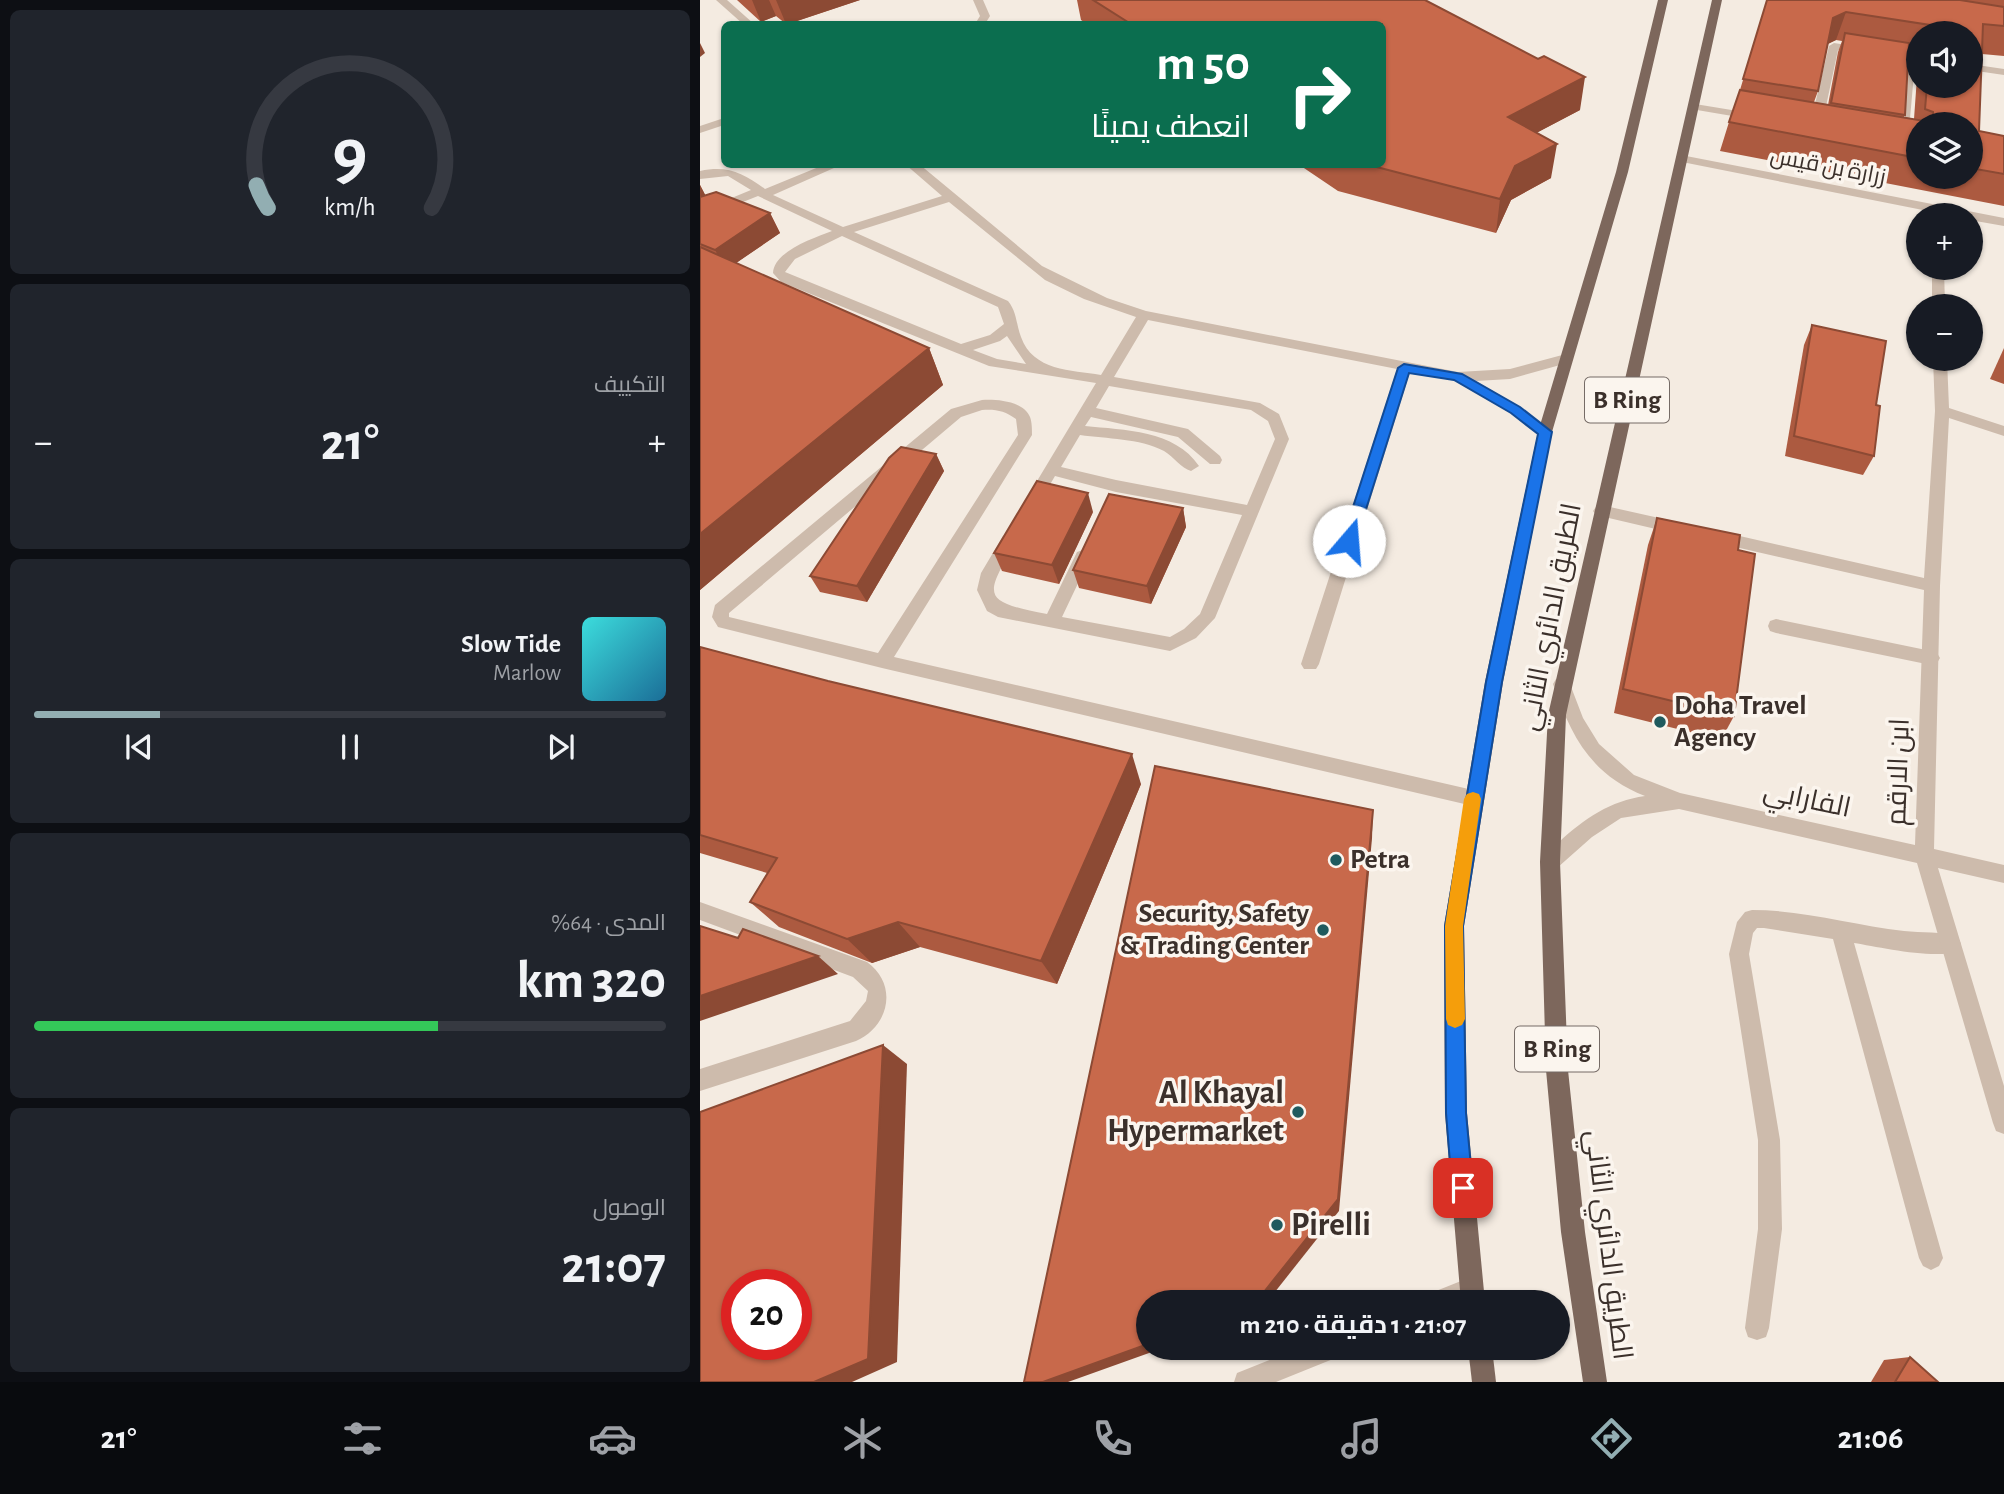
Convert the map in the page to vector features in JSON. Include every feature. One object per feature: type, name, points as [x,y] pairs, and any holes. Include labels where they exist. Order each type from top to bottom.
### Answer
[{"type":"main road","name":"الطريق الدائري الثاني","points":[[1472,1290],[1456,1113],[1454,926],[1473,798],[1545,432],[1622,172],[1663,0]]},
{"type":"main road","name":"الطريق الدائري الثاني","points":[[1595,1382],[1573,1232],[1557,1070],[1550,862],[1557,715],[1717,0]]},
{"type":"main road","points":[[1481,1360],[1484,1382]]},
{"type":"street","points":[[721,0],[745,21]]},
{"type":"street","points":[[978,0],[985,16],[982,21]]},
{"type":"street","points":[[1802,125],[1822,129],[1831,47],[1837,45],[1906,57]]},
{"type":"street","points":[[1983,69],[2004,72]]},
{"type":"street","points":[[1891,141],[1904,143],[1909,98]]},
{"type":"street","points":[[1695,107],[1763,118]]},
{"type":"street","points":[[700,130],[721,122]]},
{"type":"street","name":"زرارة بن قيس","points":[[1681,159],[1906,207]]},
{"type":"street","points":[[759,191],[801,168]]},
{"type":"street","points":[[700,215],[825,168]]},
{"type":"street","points":[[916,168],[1058,283],[1144,315],[1458,377],[1510,374],[1566,359]]},
{"type":"street","points":[[700,175],[738,173],[759,191],[1003,304],[1012,317],[1011,326],[1020,349],[1040,369]]},
{"type":"street","points":[[955,201],[814,242],[782,264],[779,273],[786,279],[995,365],[1040,369],[1106,380],[1255,406],[1274,418],[1282,439],[1207,618],[1190,635],[1170,644],[1004,612],[993,606],[987,598],[986,581],[989,573],[1076,430],[1106,380],[1144,315]]},
{"type":"street","points":[[866,242],[889,229],[955,201]]},
{"type":"street","name":"زرارة بن قيس","points":[[1983,218],[2004,222]]},
{"type":"street","points":[[961,349],[995,338],[1011,326]]},
{"type":"street","points":[[1310,664],[1404,368]]},
{"type":"street","name":"ابن الارقم","points":[[1940,371],[1942,411],[1932,586],[1924,855],[2004,1122]]},
{"type":"street","points":[[1458,377],[1507,405],[1545,432]]},
{"type":"street","points":[[881,661],[1025,435],[1023,417],[1006,405],[981,404],[956,413],[721,610],[720,617],[724,622],[881,661],[1473,798]]},
{"type":"street","points":[[1087,411],[1183,433],[1215,460]]},
{"type":"street","points":[[1942,411],[2004,431]]},
{"type":"street","points":[[1076,430],[1155,443],[1184,456],[1191,466]]},
{"type":"street","points":[[1051,470],[1113,492],[1251,511]]},
{"type":"street","points":[[1601,511],[1932,586]]},
{"type":"street","points":[[1052,621],[1093,535]]},
{"type":"street","points":[[1776,626],[1931,658]]},
{"type":"street","name":"الفارابي","points":[[1562,684],[1582,734],[1606,765],[1627,781],[1679,801],[2004,874]]},
{"type":"street","name":"الفارابي","points":[[1550,862],[1611,813],[1628,807],[1679,801]]},
{"type":"street","points":[[700,911],[860,969],[872,976],[878,988],[877,1003],[869,1018],[856,1030],[700,1080]]},
{"type":"street","points":[[1757,1328],[1770,1228],[1769,1140],[1739,954],[1744,929],[1752,919],[1840,929],[1905,941],[1951,944]]},
{"type":"street","points":[[1840,929],[1931,1258]]},
{"type":"street","points":[[1246,1382],[1300,1360]]},
{"type":"building","points":[[1093,0],[1425,0],[1538,59],[1544,56],[1585,77],[1508,117],[1557,144],[1515,166],[1500,199],[1380,168],[1386,168],[1386,21],[1126,21]]},
{"type":"building","points":[[1767,0],[1960,0],[2004,7],[2004,26],[1983,24],[1983,21],[1906,21],[1846,12],[1833,18],[1818,91],[1743,79]]},
{"type":"building","points":[[1845,33],[1906,43],[1905,115],[1831,103]]},
{"type":"building","points":[[1740,90],[1906,118],[1906,156],[1729,122]]},
{"type":"building","points":[[1926,98],[1980,98],[1980,112],[1933,112],[1925,109]]},
{"type":"building","points":[[1983,132],[2004,136],[2004,174],[1983,170]]},
{"type":"building","points":[[716,192],[770,213],[715,250],[700,244],[700,197]]},
{"type":"building","points":[[700,247],[929,348],[700,534]]},
{"type":"building","points":[[1812,325],[1886,341],[1876,405],[1880,406],[1874,456],[1794,436]]},
{"type":"building","points":[[901,447],[936,454],[857,586],[810,576],[889,458]]},
{"type":"building","points":[[1037,481],[1088,493],[1052,565],[994,553]]},
{"type":"building","points":[[1109,494],[1183,508],[1147,586],[1073,570]]},
{"type":"building","points":[[1657,518],[1740,535],[1738,550],[1755,554],[1734,716],[1623,689]]},
{"type":"building","points":[[700,647],[828,681],[1132,754],[1041,961],[898,922],[847,939],[750,902],[777,858],[700,835]]},
{"type":"building","points":[[1155,766],[1373,810],[1338,1199],[1266,1290],[1136,1290],[1136,1348],[1043,1382],[1024,1382]]},
{"type":"building","points":[[700,926],[738,938],[743,929],[818,956],[700,996]]},
{"type":"building","points":[[883,1045],[868,1359],[814,1382],[700,1382],[700,1112]]},
{"type":"building","points":[[1910,1357],[1938,1382],[1895,1382]]},
{"type":"slow traffic","points":[[1455,1019],[1454,926],[1473,799]]},
{"type":"place","name":"Doha Travel Agency","points":[[1660,722]]},
{"type":"place","name":"Petra","points":[[1336,860]]},
{"type":"place","name":"Security, Safety & Trading Center","points":[[1323,930]]},
{"type":"place","name":"Al Khayal Hypermarket","points":[[1298,1112]]},
{"type":"place","name":"Pirelli","points":[[1277,1225]]},
{"type":"route","points":[[1349,541],[1404,368],[1458,377],[1515,410],[1545,432],[1494,682],[1454,926],[1456,1113],[1463,1188]]}]
